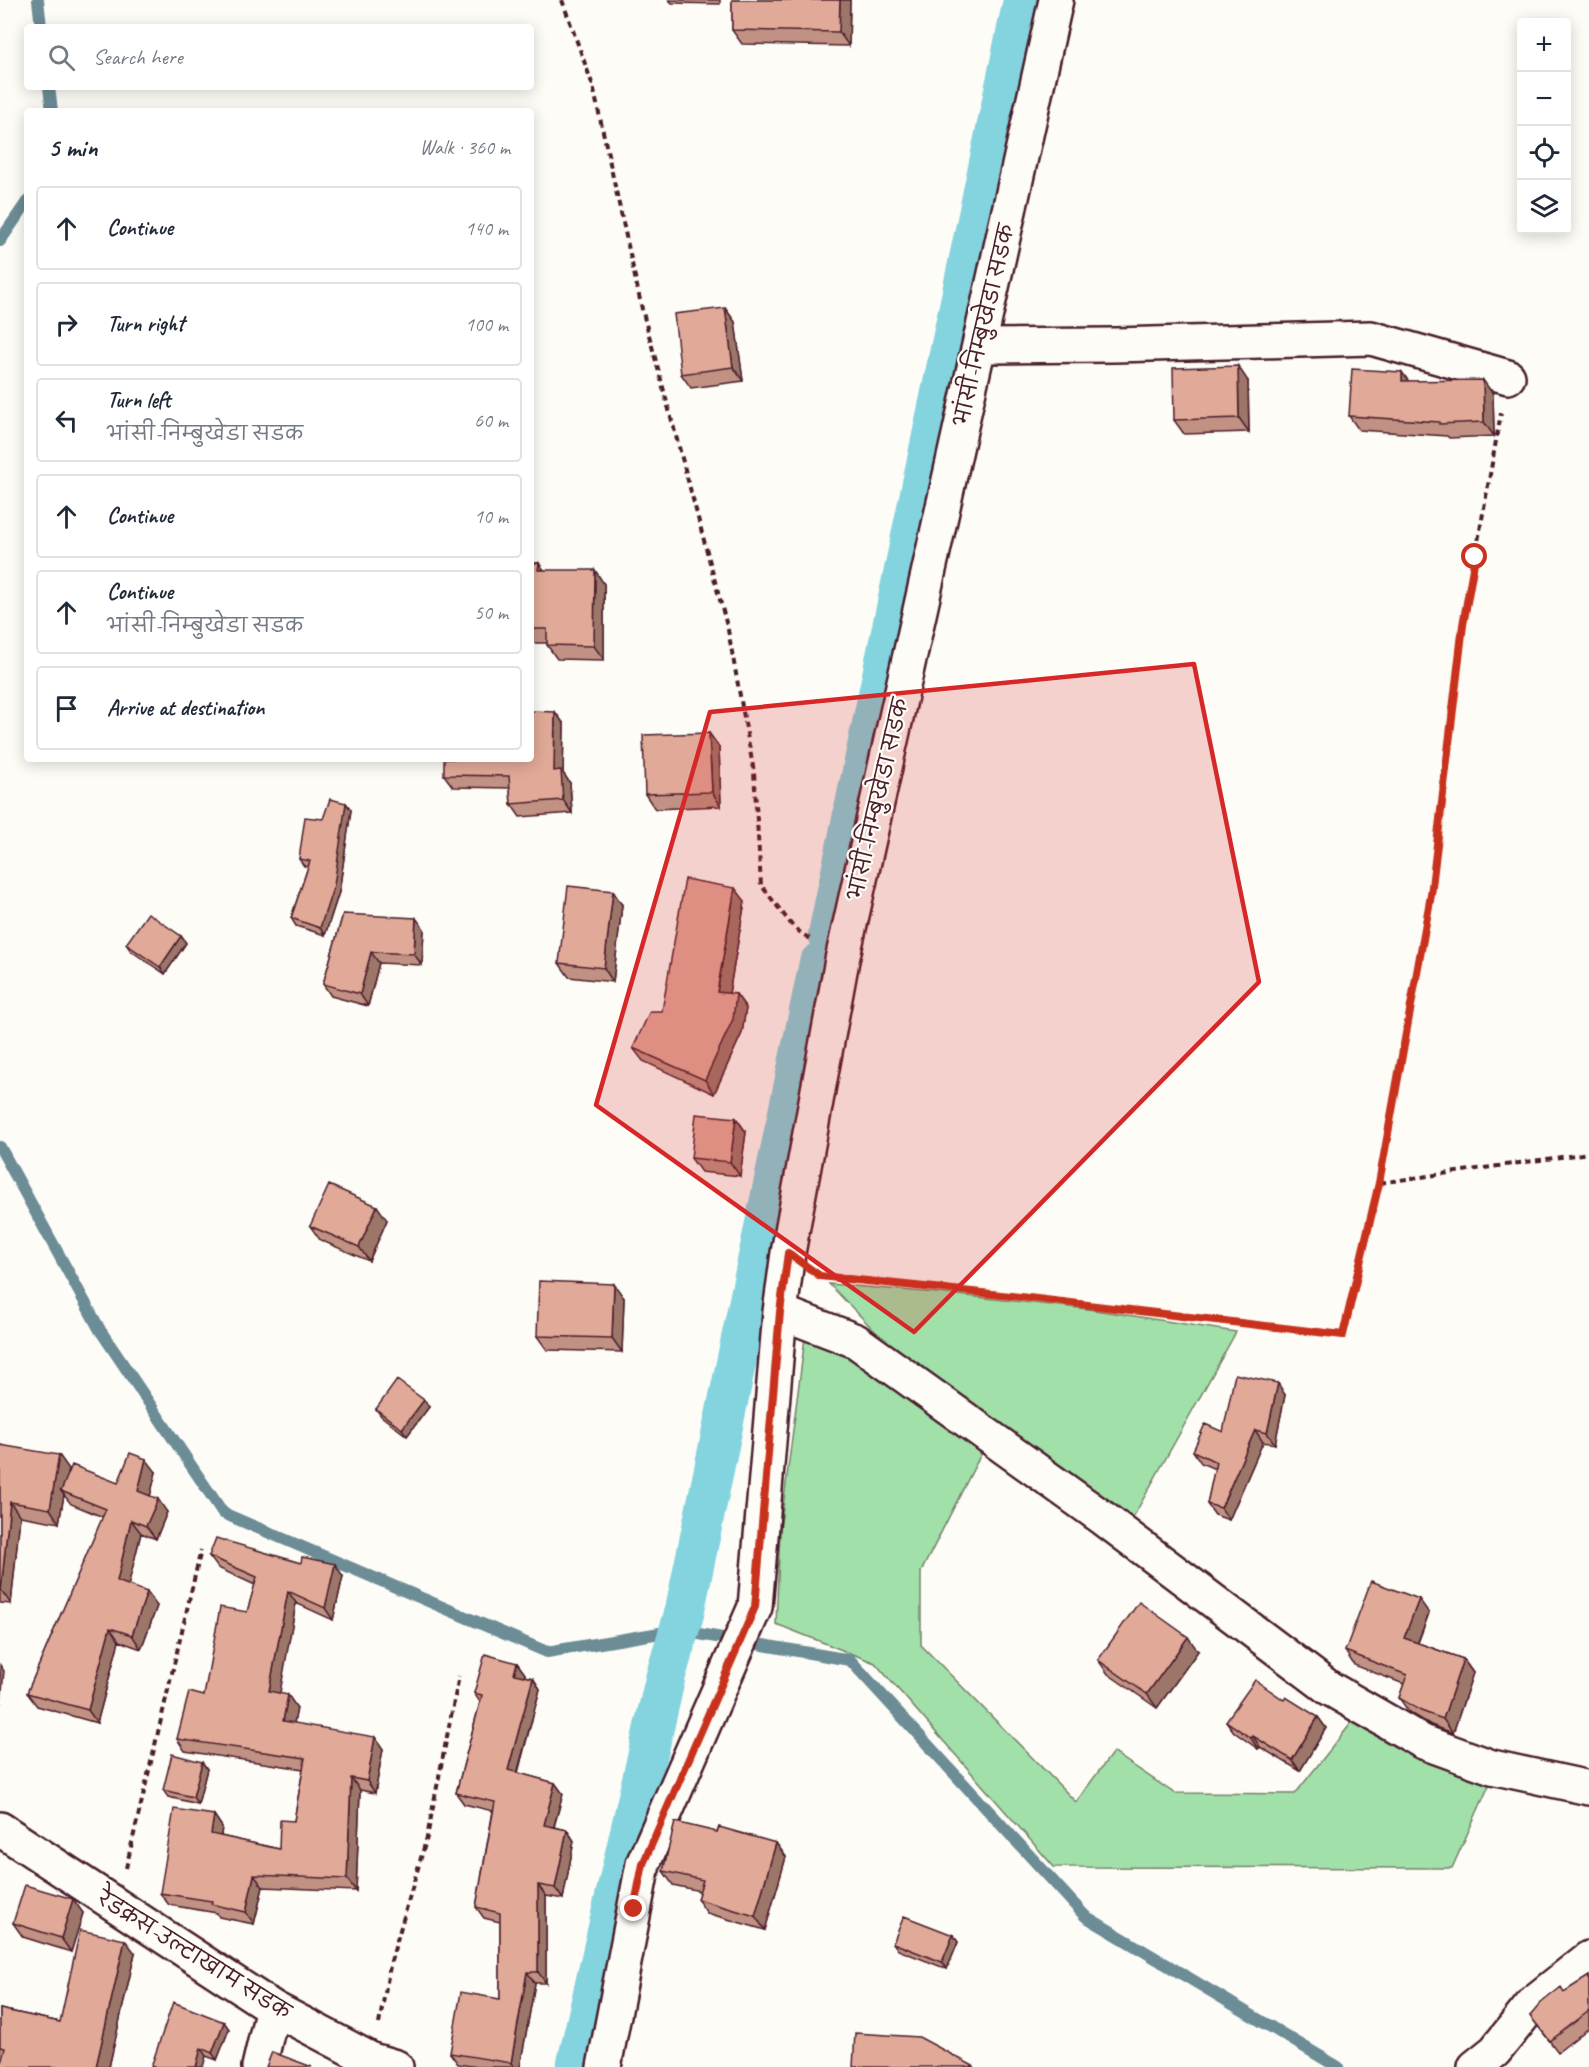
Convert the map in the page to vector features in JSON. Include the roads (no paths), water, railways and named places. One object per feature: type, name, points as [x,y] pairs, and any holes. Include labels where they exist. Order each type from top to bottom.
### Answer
[{"type":"street","name":"भांसी-निम्बुखेडा सडक","points":[[604,2067],[643,1864],[755,1607],[780,1312],[788,1253],[842,960],[1056,0]]},
{"type":"street","points":[[979,346],[1371,338],[1508,377]]},
{"type":"street","points":[[780,1312],[856,1341],[1103,1518],[1329,1688],[1423,1742],[1492,1767],[1589,1788]]},
{"type":"street","name":"रेडक्रस-उल्टाखाम सडक","points":[[1,1837],[117,1906],[273,2008],[384,2063]]},
{"type":"street","points":[[1474,2067],[1495,2051],[1535,2001],[1589,1958]]},
{"type":"street","points":[[259,2067],[273,2008]]},
{"type":"waterway","points":[[38,0],[41,24]]},
{"type":"waterway","points":[[828,934],[1023,0]]},
{"type":"waterway","points":[[49,90],[52,108]]},
{"type":"waterway","points":[[0,241],[24,206]]},
{"type":"waterway","points":[[576,2067],[666,1675],[684,1614],[819,963]]},
{"type":"waterway","points":[[0,1147],[100,1330],[223,1513],[547,1652],[660,1633],[699,1634],[850,1660],[1085,1916],[1338,2067]]}]
